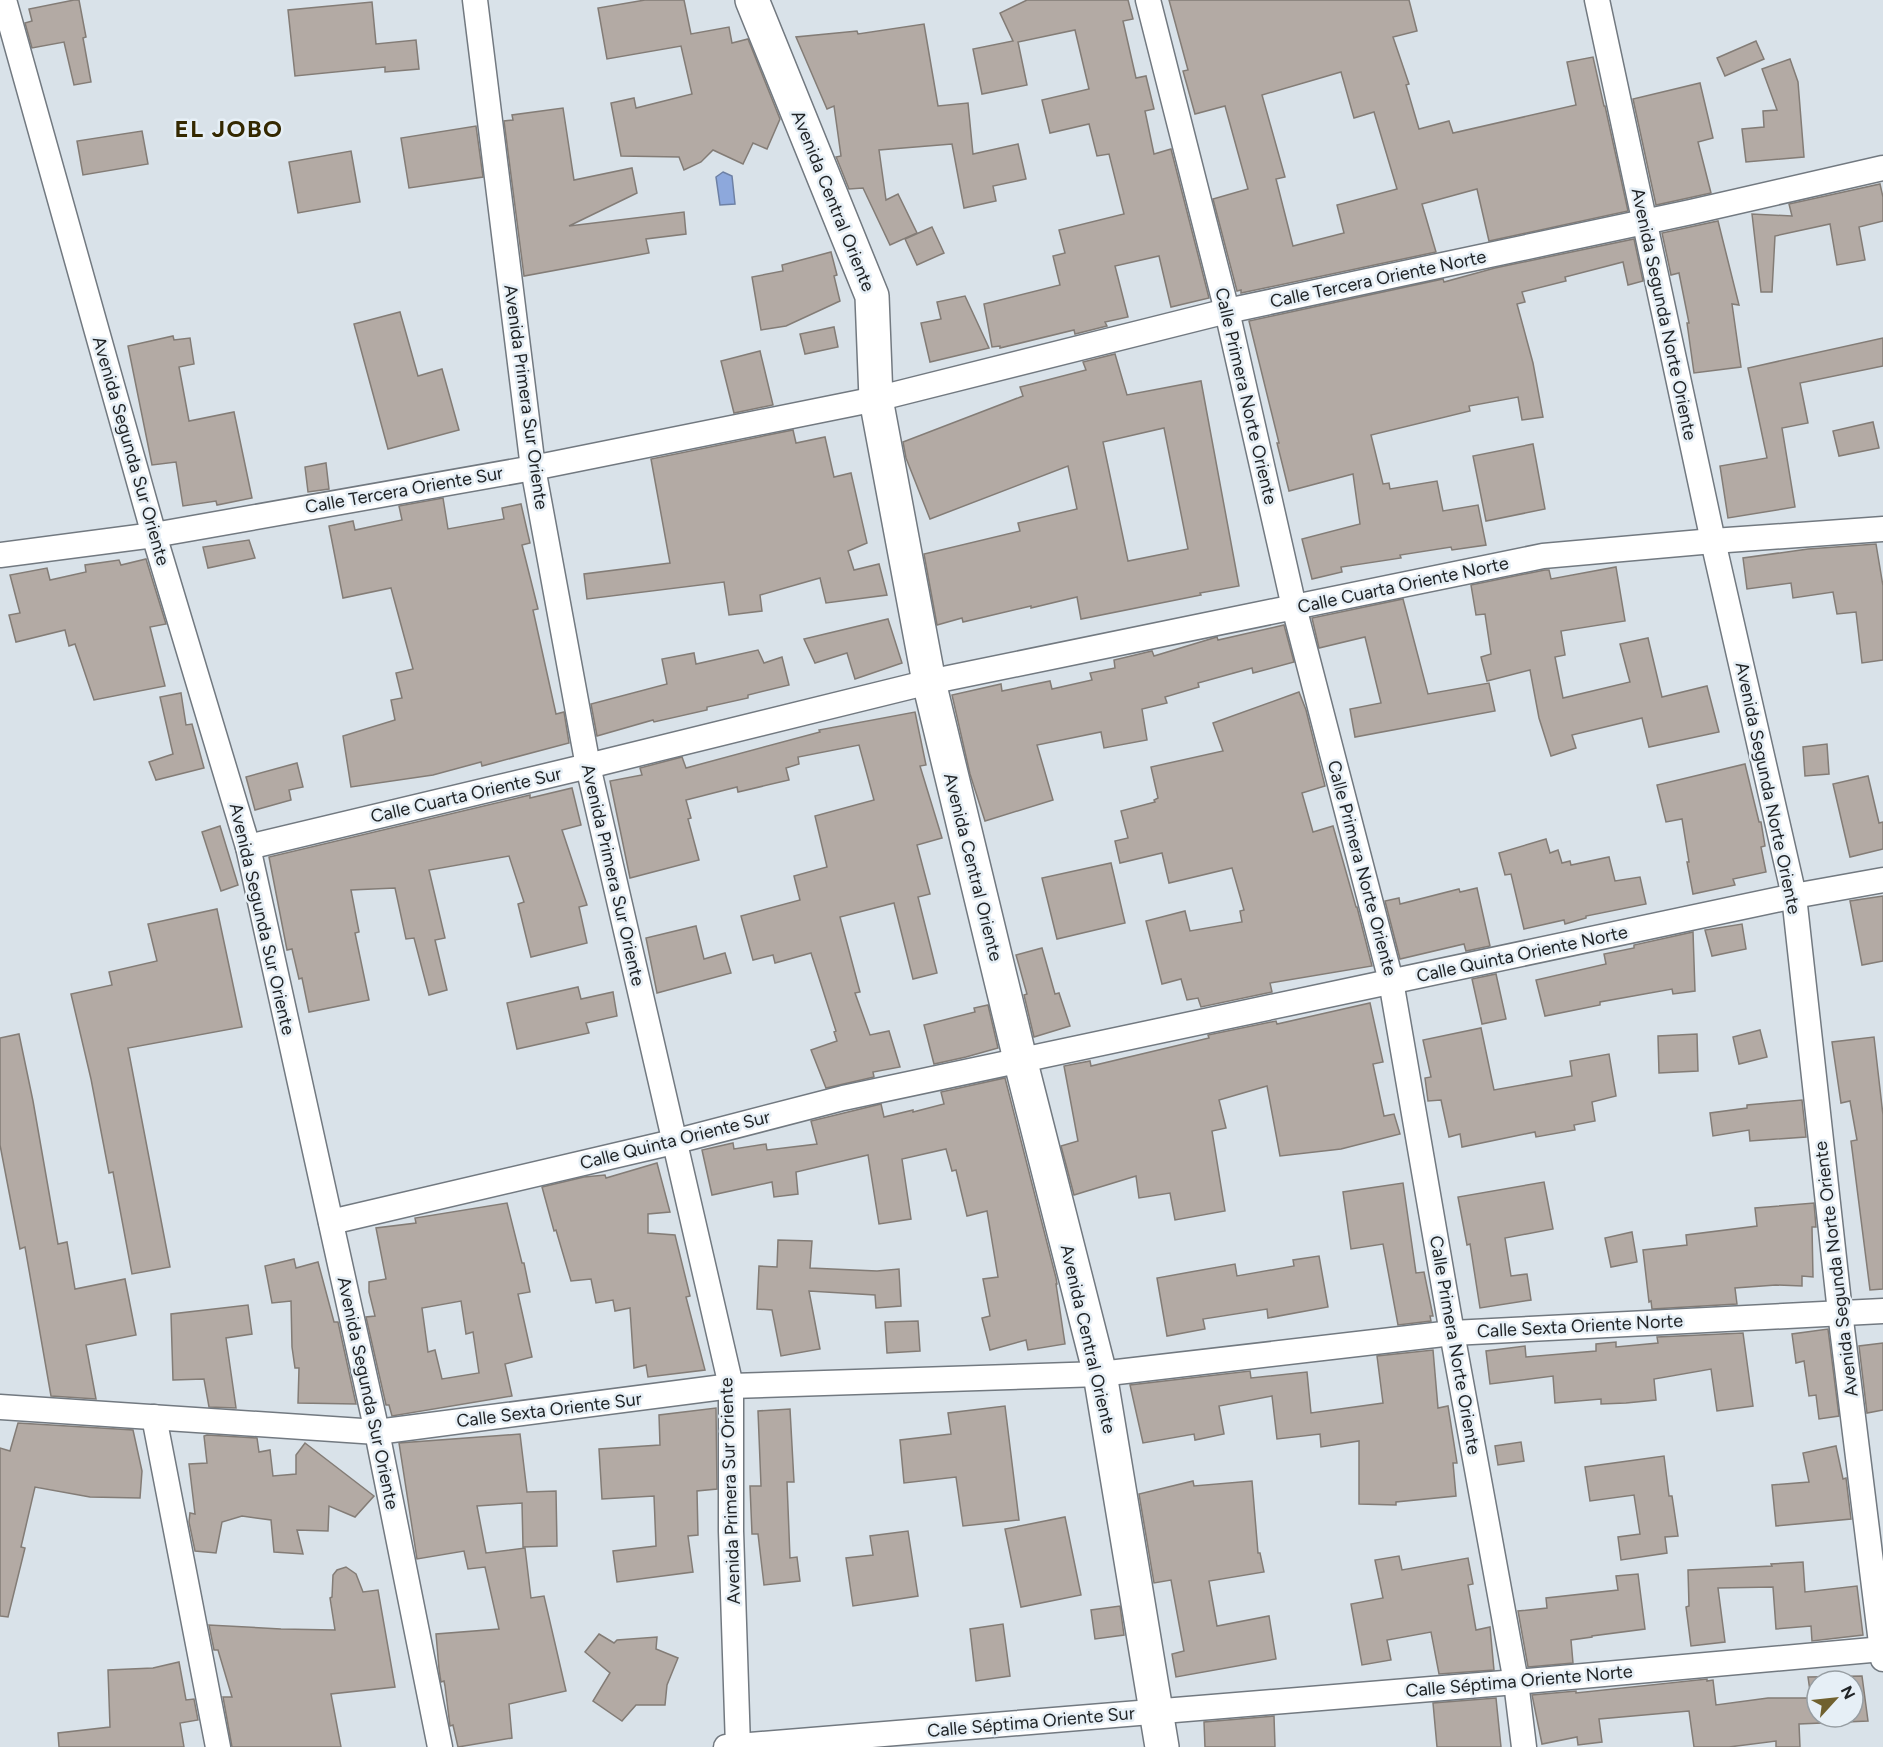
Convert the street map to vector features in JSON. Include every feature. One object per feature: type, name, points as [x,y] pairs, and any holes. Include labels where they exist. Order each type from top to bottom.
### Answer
[{"type":"street","name":"Avenida Segunda Sur Oriente","points":[[4,0],[154,535],[248,847],[377,1432],[440,1747]]},
{"type":"street","name":"Avenida Primera Sur Oriente","points":[[475,0],[533,468],[588,766],[731,1386],[731,1531],[738,1747]]},
{"type":"street","name":"Avenida Central Oriente","points":[[752,0],[872,296],[876,399],[929,682],[1020,1059],[1100,1374],[1162,1747]]},
{"type":"street","name":"Calle Primera Norte Oriente","points":[[1148,0],[1227,311],[1294,607],[1391,981],[1516,1682],[1524,1747]]},
{"type":"street","name":"Avenida Segunda Norte Oriente","points":[[1597,0],[1713,541],[1794,896],[1840,1312],[1883,1653]]},
{"type":"street","name":"Calle Tercera Oriente Norte","points":[[876,399],[1227,311],[1690,212],[1883,168]]},
{"type":"street","name":"Calle Tercera Oriente Sur","points":[[0,555],[154,535],[533,468],[876,399]]},
{"type":"street","name":"Calle Cuarta Oriente Norte","points":[[929,682],[1543,556],[1883,529]]},
{"type":"street","name":"Calle Cuarta Oriente Sur","points":[[248,847],[929,682]]},
{"type":"street","name":"Calle Quinta Oriente Norte","points":[[1020,1059],[1794,896],[1883,880]]},
{"type":"street","name":"Calle Quinta Oriente Sur","points":[[331,1222],[674,1142],[843,1098],[1020,1059]]},
{"type":"street","name":"Calle Sexta Oriente Norte","points":[[1100,1374],[1452,1333],[1883,1311]]},
{"type":"street","name":"Calle Sexta Oriente Sur","points":[[0,1407],[377,1432],[731,1386],[1100,1374]]},
{"type":"street","points":[[154,1417],[218,1747]]},
{"type":"street","name":"Calle Séptima Oriente Norte","points":[[1156,1711],[1883,1653]]},
{"type":"street","name":"Calle Séptima Oriente Sur","points":[[726,1747],[1156,1711]]},
{"type":"water","points":[[723,172],[732,176],[735,204],[720,205],[716,177]]},
{"type":"building","points":[[79,0],[91,82],[74,85],[64,42],[32,48],[25,23],[32,21],[29,9]]},
{"type":"building","points":[[645,0],[684,0],[691,34],[729,27],[732,43],[748,39],[780,119],[767,149],[753,143],[743,164],[713,150],[701,162],[684,170],[679,157],[621,156],[611,103],[634,98],[636,108],[692,94],[681,46],[607,59],[598,8]]},
{"type":"building","points":[[1027,0],[1128,0],[1133,19],[1123,21],[1136,78],[1146,76],[1154,109],[1145,111],[1154,154],[1171,149],[1209,298],[1171,307],[1159,256],[1115,266],[1128,317],[1105,322],[1107,326],[1075,334],[1074,330],[1000,348],[1000,346],[992,347],[984,304],[1060,285],[1053,256],[1065,253],[1059,230],[1124,214],[1109,154],[1097,156],[1089,124],[1050,133],[1042,100],[1089,89],[1075,30],[1018,42],[1027,85],[982,94],[973,49],[1013,41],[1000,13]]},
{"type":"building","points":[[1169,0],[1409,0],[1417,31],[1393,37],[1409,84],[1406,85],[1419,129],[1449,121],[1453,133],[1576,105],[1567,62],[1593,57],[1628,211],[1489,241],[1477,189],[1422,204],[1436,252],[1241,293],[1241,290],[1237,291],[1213,199],[1248,189],[1225,106],[1195,114],[1183,71],[1188,70]],"holes":[[[1341,72],[1354,118],[1374,112],[1397,189],[1337,205],[1344,233],[1293,246],[1276,179],[1285,177],[1262,95]]]},
{"type":"building","points":[[372,2],[376,44],[416,40],[419,69],[385,72],[385,67],[295,76],[288,10]]},
{"type":"building","points":[[924,24],[938,106],[968,103],[973,154],[1018,144],[1026,179],[993,186],[996,201],[964,208],[952,144],[879,150],[886,200],[898,194],[917,233],[890,245],[863,188],[849,189],[836,157],[841,156],[834,106],[827,109],[796,37],[857,31],[858,34]]},
{"type":"building","points":[[1756,41],[1764,59],[1725,76],[1717,58]]},
{"type":"building","points":[[1790,59],[1798,82],[1804,157],[1746,162],[1742,129],[1764,127],[1763,111],[1777,110],[1762,69]]},
{"type":"building","points":[[1700,83],[1713,138],[1698,142],[1711,193],[1656,205],[1633,99]]},
{"type":"building","points":[[563,108],[574,180],[632,168],[637,193],[569,226],[684,212],[686,234],[646,239],[649,253],[524,276],[504,121],[513,120],[512,115]]},
{"type":"building","points":[[476,126],[483,177],[409,188],[401,138]]},
{"type":"building","points":[[142,131],[148,164],[83,175],[77,141]]},
{"type":"building","points":[[351,151],[360,202],[298,213],[289,162]]},
{"type":"building","points":[[1880,184],[1883,197],[1883,221],[1859,227],[1865,260],[1837,265],[1830,224],[1775,236],[1772,292],[1761,292],[1752,214],[1792,216],[1789,204]]},
{"type":"building","points":[[1718,221],[1739,305],[1732,304],[1741,367],[1694,373],[1687,323],[1689,323],[1679,273],[1671,275],[1662,233]]},
{"type":"building","points":[[932,227],[944,253],[917,265],[905,239]]},
{"type":"building","points":[[1634,239],[1643,281],[1628,285],[1623,262],[1565,277],[1566,281],[1522,292],[1525,302],[1517,304],[1533,363],[1543,417],[1522,420],[1518,397],[1469,406],[1470,411],[1371,435],[1383,484],[1389,483],[1390,489],[1437,481],[1443,511],[1478,505],[1486,545],[1452,550],[1451,547],[1400,555],[1401,558],[1341,567],[1342,572],[1312,579],[1302,539],[1360,524],[1353,474],[1289,491],[1249,321],[1443,279],[1444,282],[1495,268]]},
{"type":"building","points":[[831,252],[840,301],[786,326],[761,330],[752,277],[783,271],[782,265]]},
{"type":"building","points":[[965,296],[989,348],[930,362],[921,323],[941,319],[937,302]]},
{"type":"building","points":[[400,312],[418,376],[442,369],[459,430],[388,449],[354,324]]},
{"type":"building","points":[[834,327],[838,347],[805,354],[800,334]]},
{"type":"building","points":[[173,336],[174,340],[190,338],[194,364],[179,367],[189,421],[234,412],[252,498],[217,505],[216,501],[183,506],[176,462],[152,465],[128,346]]},
{"type":"building","points":[[1883,338],[1883,366],[1800,383],[1808,423],[1782,428],[1795,507],[1728,518],[1720,466],[1767,458],[1748,368]]},
{"type":"building","points":[[760,351],[773,405],[734,413],[721,361]]},
{"type":"building","points":[[1115,354],[1127,395],[1201,381],[1239,586],[1081,619],[1077,597],[963,622],[962,618],[937,625],[924,554],[1020,531],[1018,523],[1077,509],[1068,466],[930,519],[906,458],[903,442],[1023,396],[1020,387],[1086,370],[1083,362]],"holes":[[[1164,428],[1188,549],[1128,561],[1103,442]]]},
{"type":"building","points":[[1873,422],[1879,448],[1839,456],[1833,431]]},
{"type":"building","points":[[793,430],[796,443],[825,437],[834,477],[851,473],[867,543],[848,551],[854,570],[879,564],[887,595],[826,603],[820,578],[760,595],[762,611],[729,615],[724,582],[587,599],[584,574],[670,563],[651,459]]},
{"type":"building","points":[[1533,444],[1545,509],[1486,521],[1473,456]]},
{"type":"building","points":[[326,463],[329,489],[308,492],[305,467]]},
{"type":"building","points":[[443,498],[448,529],[504,519],[502,508],[521,504],[530,543],[522,545],[538,609],[533,610],[556,714],[564,712],[569,743],[482,766],[481,762],[433,775],[351,787],[343,736],[395,720],[391,700],[402,698],[396,673],[413,669],[391,588],[343,598],[329,526],[353,521],[355,530],[402,520],[399,506]]},
{"type":"building","points":[[249,540],[255,558],[208,568],[203,547]]},
{"type":"building","points":[[1876,544],[1883,586],[1883,660],[1862,663],[1856,612],[1837,614],[1833,592],[1793,598],[1791,583],[1747,589],[1743,558],[1808,549]]},
{"type":"building","points":[[146,559],[166,624],[150,627],[165,686],[94,700],[75,644],[69,646],[65,630],[16,642],[9,615],[20,613],[10,575],[47,568],[50,580],[86,572],[85,565],[119,560],[121,565]]},
{"type":"building","points":[[1616,567],[1625,621],[1561,631],[1565,655],[1555,657],[1563,698],[1630,682],[1620,644],[1648,638],[1662,697],[1707,686],[1719,732],[1649,747],[1642,718],[1572,735],[1576,748],[1551,756],[1539,718],[1530,670],[1487,681],[1481,657],[1491,654],[1485,614],[1476,615],[1471,585],[1545,570],[1549,570],[1551,579]]},
{"type":"building","points":[[1403,599],[1428,694],[1489,683],[1495,711],[1355,737],[1350,709],[1381,703],[1365,637],[1319,648],[1312,618]]},
{"type":"building","points":[[888,619],[902,663],[855,679],[847,653],[815,663],[804,639]]},
{"type":"building","points":[[1284,625],[1294,662],[1253,673],[1252,668],[1198,683],[1199,687],[1165,697],[1167,703],[1142,709],[1147,740],[1104,748],[1101,732],[1037,745],[1053,800],[985,821],[970,774],[952,695],[1001,684],[1002,691],[1050,681],[1052,689],[1092,680],[1090,673],[1115,668],[1114,660],[1152,651],[1154,656],[1217,637],[1218,640]]},
{"type":"building","points":[[758,650],[764,663],[782,657],[789,685],[748,695],[748,698],[707,707],[707,710],[654,722],[653,720],[597,736],[591,704],[667,684],[662,659],[694,653],[696,664]]},
{"type":"building","points":[[1299,692],[1306,710],[1325,786],[1302,793],[1313,832],[1333,826],[1372,966],[1270,983],[1272,992],[1201,1007],[1198,998],[1187,1000],[1181,979],[1162,984],[1146,921],[1185,911],[1190,931],[1242,922],[1240,911],[1244,910],[1232,868],[1169,883],[1162,853],[1120,863],[1115,841],[1128,838],[1121,811],[1155,802],[1154,800],[1158,798],[1151,767],[1223,751],[1213,723]]},
{"type":"building","points":[[181,693],[186,725],[192,724],[204,768],[156,780],[149,762],[173,754],[160,697]]},
{"type":"building","points":[[915,712],[926,765],[920,766],[942,838],[917,845],[930,894],[918,897],[937,973],[913,979],[894,903],[840,917],[860,992],[855,993],[870,1035],[889,1031],[900,1067],[873,1072],[874,1077],[826,1088],[811,1050],[837,1041],[834,1032],[836,1031],[811,953],[775,963],[773,955],[753,960],[741,916],[800,900],[794,876],[827,867],[815,816],[874,800],[859,745],[798,757],[799,764],[786,768],[789,780],[738,792],[737,787],[686,800],[691,818],[688,819],[699,860],[630,878],[610,781],[642,775],[640,768],[682,757],[686,768],[820,732],[819,730]]},
{"type":"building","points":[[1827,744],[1829,774],[1805,776],[1803,747]]},
{"type":"building","points":[[297,763],[303,787],[289,790],[291,800],[255,810],[246,777]]},
{"type":"building","points":[[1745,764],[1759,822],[1761,822],[1765,846],[1761,847],[1766,872],[1733,879],[1735,885],[1693,894],[1682,819],[1666,822],[1657,785]]},
{"type":"building","points":[[1868,776],[1879,823],[1883,822],[1883,849],[1850,857],[1833,784]]},
{"type":"building","points":[[572,788],[581,825],[562,830],[587,905],[579,907],[587,943],[531,957],[518,904],[524,902],[509,856],[429,870],[445,938],[435,940],[447,990],[429,995],[414,938],[406,939],[395,888],[351,890],[359,932],[355,933],[369,1000],[309,1012],[302,978],[299,979],[292,949],[287,950],[269,857],[530,795],[530,798]]},
{"type":"building","points":[[220,826],[238,885],[221,891],[202,832]]},
{"type":"building","points":[[1546,839],[1550,853],[1558,850],[1562,863],[1570,861],[1571,865],[1609,857],[1615,881],[1640,877],[1646,904],[1586,916],[1586,918],[1565,924],[1564,920],[1524,929],[1511,874],[1505,875],[1499,853]]},
{"type":"building","points":[[1111,863],[1125,923],[1057,939],[1042,878]]},
{"type":"building","points":[[1477,888],[1490,946],[1466,951],[1464,944],[1400,959],[1385,901],[1399,898],[1400,904],[1459,889],[1460,892]]},
{"type":"building","points":[[1883,896],[1883,961],[1862,965],[1850,901]]},
{"type":"building","points":[[217,909],[242,1027],[128,1048],[170,1267],[132,1274],[113,1172],[109,1173],[91,1079],[71,994],[112,985],[109,972],[157,961],[148,924]]},
{"type":"building","points":[[1742,924],[1746,949],[1712,956],[1705,930]]},
{"type":"building","points":[[696,926],[704,959],[725,953],[731,973],[657,993],[646,938]]},
{"type":"building","points":[[1693,932],[1695,991],[1673,994],[1672,989],[1600,1002],[1600,1005],[1545,1016],[1536,980],[1606,964],[1604,954]]},
{"type":"building","points":[[1042,948],[1055,994],[1059,993],[1070,1026],[1034,1037],[1024,995],[1027,994],[1016,955]]},
{"type":"building","points":[[1496,974],[1506,1019],[1482,1024],[1472,979]]},
{"type":"building","points":[[578,987],[581,999],[613,992],[617,1016],[586,1023],[589,1033],[517,1049],[507,1003]]},
{"type":"building","points":[[1370,1003],[1383,1062],[1373,1064],[1384,1116],[1394,1114],[1400,1134],[1341,1149],[1280,1156],[1267,1086],[1219,1100],[1226,1128],[1212,1131],[1225,1211],[1175,1220],[1170,1193],[1139,1198],[1136,1176],[1074,1195],[1061,1146],[1078,1141],[1064,1066],[1090,1061],[1091,1066],[1209,1038],[1208,1035],[1276,1021],[1277,1024]]},
{"type":"building","points":[[988,1005],[998,1048],[934,1064],[924,1025],[975,1012],[974,1008]]},
{"type":"building","points":[[1481,1028],[1494,1090],[1572,1076],[1570,1061],[1609,1054],[1616,1096],[1592,1102],[1595,1121],[1574,1125],[1575,1130],[1536,1137],[1535,1132],[1462,1147],[1460,1134],[1449,1137],[1441,1100],[1428,1101],[1425,1078],[1431,1077],[1423,1040]]},
{"type":"building","points":[[1760,1030],[1767,1057],[1739,1064],[1733,1037]]},
{"type":"building","points":[[19,1034],[58,1244],[67,1242],[75,1289],[125,1279],[136,1335],[86,1345],[96,1399],[51,1396],[25,1247],[20,1249],[0,1145],[0,1038]]},
{"type":"building","points":[[1697,1034],[1698,1071],[1659,1073],[1658,1036]]},
{"type":"building","points":[[1874,1037],[1883,1115],[1883,1289],[1870,1290],[1851,1141],[1857,1140],[1850,1101],[1841,1103],[1832,1042]]},
{"type":"building","points":[[1005,1078],[1056,1278],[1065,1344],[1028,1350],[1026,1340],[990,1350],[982,1318],[990,1316],[983,1279],[998,1277],[987,1211],[967,1216],[956,1170],[952,1171],[946,1149],[902,1159],[911,1219],[879,1224],[868,1155],[796,1172],[798,1194],[774,1197],[772,1182],[712,1195],[702,1150],[733,1143],[734,1149],[766,1144],[767,1150],[817,1144],[811,1121],[881,1104],[884,1117],[913,1110],[913,1112],[944,1104],[941,1092]]},
{"type":"building","points":[[1802,1100],[1806,1137],[1750,1141],[1749,1130],[1713,1136],[1710,1113],[1747,1108],[1747,1105]]},
{"type":"building","points":[[657,1163],[670,1212],[648,1214],[648,1233],[675,1235],[690,1296],[686,1297],[705,1370],[648,1377],[646,1365],[634,1368],[630,1308],[615,1311],[613,1300],[596,1303],[591,1279],[571,1281],[542,1187],[584,1177],[605,1175],[606,1178]]},
{"type":"building","points":[[1544,1182],[1553,1229],[1505,1238],[1511,1276],[1527,1274],[1531,1300],[1480,1308],[1470,1244],[1467,1245],[1458,1197]]},
{"type":"building","points":[[1403,1183],[1416,1273],[1424,1272],[1433,1316],[1430,1316],[1431,1321],[1398,1325],[1383,1244],[1351,1249],[1343,1192]]},
{"type":"building","points":[[507,1203],[530,1292],[518,1294],[532,1357],[505,1364],[512,1396],[392,1416],[389,1405],[386,1405],[366,1317],[375,1316],[369,1282],[386,1279],[376,1228],[416,1223],[415,1218]],"holes":[[[461,1301],[466,1334],[473,1332],[479,1373],[442,1379],[435,1350],[428,1352],[422,1308]]]},
{"type":"building","points":[[1814,1203],[1816,1227],[1812,1227],[1813,1277],[1802,1276],[1802,1286],[1735,1288],[1737,1304],[1652,1309],[1651,1301],[1649,1302],[1643,1250],[1687,1245],[1686,1235],[1757,1226],[1755,1208]]},
{"type":"building","points":[[1632,1232],[1637,1262],[1611,1267],[1605,1238]]},
{"type":"building","points":[[778,1240],[812,1241],[810,1268],[877,1271],[899,1269],[901,1306],[876,1308],[875,1295],[809,1291],[820,1349],[781,1356],[772,1310],[757,1309],[759,1266],[777,1267]]},
{"type":"building","points":[[1319,1256],[1328,1307],[1268,1318],[1267,1309],[1203,1319],[1205,1329],[1167,1336],[1157,1278],[1235,1264],[1237,1276],[1294,1266],[1293,1260]]},
{"type":"building","points":[[294,1259],[296,1268],[318,1262],[334,1322],[338,1322],[356,1404],[298,1403],[299,1368],[295,1368],[292,1347],[291,1301],[272,1303],[265,1266]]},
{"type":"building","points":[[248,1305],[252,1334],[226,1338],[236,1408],[209,1407],[204,1379],[173,1380],[171,1314]]},
{"type":"building","points":[[918,1321],[920,1351],[887,1353],[885,1322]]},
{"type":"building","points":[[1828,1329],[1839,1416],[1819,1419],[1816,1395],[1809,1396],[1804,1361],[1796,1363],[1792,1334]]},
{"type":"building","points":[[1743,1333],[1753,1406],[1717,1411],[1711,1369],[1654,1379],[1656,1400],[1626,1403],[1601,1404],[1601,1399],[1555,1403],[1553,1376],[1490,1384],[1486,1351],[1525,1346],[1526,1357],[1596,1351],[1596,1344],[1616,1342],[1616,1347],[1658,1343],[1657,1337]]},
{"type":"building","points":[[1883,1343],[1883,1410],[1867,1413],[1859,1346]]},
{"type":"building","points":[[1433,1350],[1438,1408],[1448,1406],[1457,1463],[1453,1463],[1456,1496],[1396,1502],[1396,1505],[1359,1504],[1359,1441],[1321,1447],[1320,1434],[1277,1439],[1272,1396],[1219,1406],[1224,1434],[1195,1440],[1194,1434],[1143,1443],[1130,1385],[1250,1371],[1251,1378],[1307,1372],[1311,1413],[1383,1403],[1377,1356]]},
{"type":"building","points":[[1005,1406],[1019,1520],[963,1526],[956,1477],[904,1483],[900,1440],[951,1434],[948,1413]]},
{"type":"building","points":[[716,1408],[717,1489],[697,1491],[698,1535],[688,1536],[693,1572],[617,1582],[613,1551],[656,1546],[654,1496],[602,1499],[599,1449],[660,1445],[659,1415]]},
{"type":"building","points":[[790,1409],[794,1482],[787,1482],[790,1558],[797,1557],[800,1581],[764,1585],[758,1534],[752,1534],[750,1486],[761,1486],[758,1411]]},
{"type":"building","points":[[18,1423],[133,1430],[142,1471],[140,1498],[90,1497],[35,1487],[21,1547],[25,1548],[8,1617],[0,1616],[0,1448],[10,1451]]},
{"type":"building","points":[[520,1434],[527,1492],[556,1491],[557,1546],[523,1547],[522,1503],[477,1506],[486,1553],[525,1548],[531,1598],[544,1596],[566,1691],[509,1704],[512,1738],[458,1747],[453,1725],[450,1726],[444,1681],[441,1682],[436,1634],[499,1629],[485,1567],[468,1569],[464,1551],[417,1559],[399,1443]]},
{"type":"building","points":[[204,1436],[257,1438],[259,1452],[270,1450],[273,1476],[296,1474],[296,1455],[305,1443],[374,1496],[355,1517],[329,1506],[328,1531],[297,1530],[303,1554],[274,1552],[271,1520],[242,1516],[222,1522],[216,1553],[195,1551],[189,1522],[190,1513],[195,1514],[189,1464],[207,1463]]},
{"type":"building","points":[[1521,1442],[1524,1461],[1498,1465],[1495,1446]]},
{"type":"building","points":[[1836,1446],[1843,1479],[1846,1478],[1851,1519],[1776,1526],[1772,1485],[1809,1482],[1803,1453]]},
{"type":"building","points":[[1664,1456],[1669,1496],[1672,1496],[1678,1536],[1665,1537],[1667,1553],[1621,1560],[1618,1537],[1640,1534],[1634,1495],[1590,1501],[1585,1467]]},
{"type":"building","points":[[1193,1481],[1194,1486],[1252,1481],[1258,1553],[1260,1553],[1264,1572],[1209,1581],[1217,1626],[1269,1616],[1276,1659],[1176,1677],[1172,1654],[1184,1651],[1171,1580],[1154,1583],[1139,1494]]},
{"type":"building","points":[[1065,1517],[1081,1595],[1021,1607],[1005,1529]]},
{"type":"building","points":[[908,1531],[918,1596],[853,1606],[846,1558],[873,1555],[870,1536]]},
{"type":"building","points":[[1399,1556],[1402,1570],[1468,1558],[1473,1584],[1468,1585],[1476,1630],[1490,1627],[1494,1670],[1439,1674],[1431,1632],[1387,1640],[1391,1660],[1362,1665],[1351,1604],[1383,1598],[1375,1560]]},
{"type":"building","points":[[1803,1562],[1805,1592],[1857,1586],[1863,1635],[1812,1641],[1811,1626],[1776,1629],[1773,1587],[1718,1588],[1725,1642],[1691,1646],[1686,1607],[1689,1606],[1688,1570],[1772,1566],[1771,1564]]},
{"type":"building","points":[[346,1567],[356,1574],[363,1592],[378,1590],[395,1687],[331,1694],[341,1747],[232,1747],[223,1697],[232,1697],[218,1650],[214,1650],[209,1625],[335,1630],[330,1598],[332,1597],[333,1575],[337,1570]]},
{"type":"building","points":[[1638,1574],[1645,1629],[1571,1640],[1573,1663],[1528,1667],[1518,1611],[1547,1608],[1546,1598],[1618,1590],[1616,1576]]},
{"type":"building","points":[[1120,1606],[1124,1635],[1095,1639],[1091,1610]]},
{"type":"building","points":[[1003,1624],[1010,1676],[976,1681],[970,1629]]},
{"type":"building","points":[[599,1634],[614,1643],[617,1640],[657,1637],[656,1649],[678,1658],[667,1685],[665,1705],[636,1705],[622,1721],[593,1701],[610,1673],[585,1652]]},
{"type":"building","points":[[179,1662],[186,1700],[194,1699],[198,1720],[180,1723],[184,1747],[59,1747],[58,1733],[110,1727],[108,1670],[153,1668]]},
{"type":"building","points":[[1707,1679],[1707,1681],[1713,1680],[1716,1705],[1768,1698],[1805,1698],[1805,1724],[1799,1724],[1800,1747],[1776,1747],[1776,1741],[1729,1747],[1694,1747],[1689,1711],[1599,1719],[1602,1742],[1578,1745],[1577,1737],[1542,1744],[1532,1695],[1576,1691],[1576,1693]]},
{"type":"building","points":[[1496,1698],[1501,1747],[1437,1747],[1433,1703]]},
{"type":"building","points":[[1865,1698],[1868,1721],[1865,1721]]},
{"type":"building","points":[[1274,1716],[1275,1747],[1205,1747],[1204,1722]]},
{"type":"district","name":"EL JOBO","points":[[229,128]]}]
